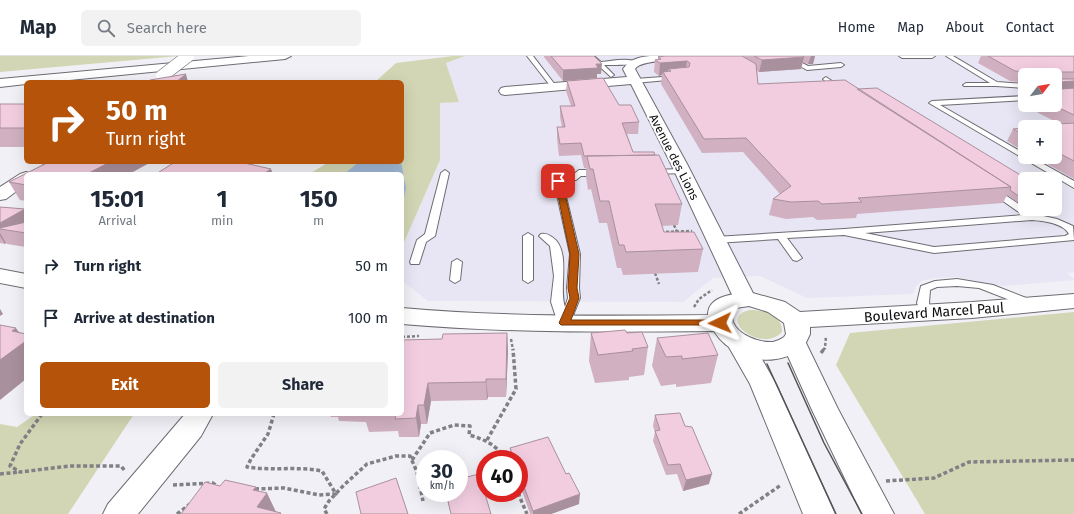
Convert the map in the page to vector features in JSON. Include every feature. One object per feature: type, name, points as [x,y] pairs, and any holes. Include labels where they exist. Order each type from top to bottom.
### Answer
[{"type":"main road","points":[[0,78],[241,56]]},
{"type":"main road","points":[[32,80],[285,56]]},
{"type":"main road","points":[[0,83],[24,81]]},
{"type":"main road","points":[[0,276],[24,282]]},
{"type":"main road","points":[[745,300],[764,302],[787,313],[794,332],[784,349],[770,350],[754,348],[729,332],[719,315],[723,308],[734,301],[745,300]]},
{"type":"main road","name":"Boulevard Marcel Paul","points":[[794,332],[926,313],[1074,302]]},
{"type":"main road","points":[[404,316],[436,319],[564,323],[729,332]]},
{"type":"street","points":[[158,79],[188,56]]},
{"type":"street","points":[[636,63],[655,58],[686,56]]},
{"type":"street","name":"Avenue des Lions","points":[[636,63],[632,64],[629,70],[682,171],[745,300]]},
{"type":"street","points":[[505,91],[635,80]]},
{"type":"street","points":[[0,196],[24,179]]},
{"type":"street","points":[[729,332],[753,364],[763,384],[819,514]]},
{"type":"street","points":[[794,332],[878,514]]},
{"type":"street","points":[[120,514],[136,481],[191,428],[199,416]]},
{"type":"lane","points":[[530,56],[554,87]]},
{"type":"lane","points":[[591,56],[611,75]]},
{"type":"lane","points":[[785,56],[807,68],[841,65]]},
{"type":"lane","points":[[902,56],[932,56]]},
{"type":"lane","points":[[949,56],[996,84]]},
{"type":"lane","points":[[599,64],[620,62],[636,63]]},
{"type":"lane","points":[[635,80],[685,77]]},
{"type":"lane","points":[[826,79],[846,92]]},
{"type":"lane","points":[[966,85],[996,84],[1018,86]]},
{"type":"lane","points":[[1018,98],[932,103],[1018,153]]},
{"type":"lane","points":[[1037,164],[1074,185]]},
{"type":"lane","points":[[645,172],[682,171]]},
{"type":"lane","points":[[556,172],[574,254],[574,298],[564,323]]},
{"type":"lane","points":[[415,262],[422,240],[430,236],[445,173]]},
{"type":"lane","points":[[573,178],[579,173],[609,173]]},
{"type":"lane","points":[[985,186],[1032,217]]},
{"type":"lane","points":[[713,235],[781,237],[1032,217],[1057,221],[1074,232],[1074,235],[1071,238],[1064,239],[934,250],[844,232]]},
{"type":"lane","points":[[528,236],[528,280]]},
{"type":"lane","points":[[544,236],[553,242],[555,246],[559,288],[557,302],[564,323]]},
{"type":"lane","points":[[781,237],[797,258]]},
{"type":"lane","points":[[455,280],[457,262]]},
{"type":"lane","points":[[558,270],[574,269]]},
{"type":"path","points":[[674,225],[677,232]]},
{"type":"path","points":[[659,232],[713,235]]},
{"type":"path","points":[[655,273],[659,284]]},
{"type":"path","points":[[818,357],[825,348],[826,333]]},
{"type":"path","points":[[487,440],[516,389],[512,340],[507,335]]},
{"type":"path","points":[[404,337],[424,336]]},
{"type":"path","points":[[20,472],[10,466],[20,444],[41,416]]},
{"type":"path","points":[[274,416],[272,427],[256,452],[249,459],[246,467],[264,470],[311,469],[322,471],[336,494]]},
{"type":"path","points":[[412,460],[430,433],[438,429],[454,425],[470,426],[469,435],[487,440],[498,450]]},
{"type":"path","points":[[327,514],[324,509],[336,494],[366,464],[375,460],[396,456],[410,456],[416,467]]},
{"type":"path","points":[[862,482],[934,478],[969,462],[1074,460]]},
{"type":"path","points":[[0,474],[70,466],[121,466],[136,481],[213,483],[221,489]]},
{"type":"path","points":[[739,514],[781,485],[804,482]]},
{"type":"path","points":[[250,490],[264,488],[292,489],[314,496],[336,494]]},
{"type":"path","points":[[522,502],[527,514]]},
{"type":"path","points":[[177,514],[186,506],[193,504]]},
{"type":"shaded area","points":[[465,56],[1074,56],[1074,272],[1067,273],[1074,280],[1003,286],[956,277],[935,278],[921,281],[916,286],[913,294],[807,298],[760,276],[713,278],[683,302],[428,301],[404,283],[404,242],[440,160],[440,103],[459,101],[446,63]]},
{"type":"green space","points":[[0,56],[179,56],[0,72]]},
{"type":"green space","points":[[453,56],[465,56],[446,63],[459,102],[440,103],[440,160],[404,242],[404,172],[312,172],[326,164],[404,164],[404,80],[377,80],[396,63]]},
{"type":"green space","points":[[750,310],[766,312],[776,318],[779,321],[782,332],[773,338],[764,339],[754,337],[745,332],[739,326],[737,320],[741,314]]},
{"type":"green space","points":[[1074,312],[1074,514],[925,514],[836,365],[850,333]]},
{"type":"green space","points":[[33,416],[133,416],[68,514],[0,514],[0,424],[17,427]]},
{"type":"water","points":[[356,164],[401,164],[403,172],[346,172]]},
{"type":"water","points":[[404,178],[406,188],[404,198]]},
{"type":"building","points":[[551,56],[594,56],[602,64],[596,64],[598,68],[563,70]]},
{"type":"building","points":[[742,56],[756,64],[758,84],[845,80],[1011,187],[858,198],[862,202],[822,204],[818,201],[791,202],[773,199],[791,186],[746,138],[704,139],[663,72],[671,71],[668,69],[689,67],[690,63],[687,61],[660,63],[655,60],[661,59],[658,57]]},
{"type":"building","points":[[754,56],[803,56],[804,57],[762,60]]},
{"type":"building","points":[[988,56],[1074,56],[1074,72],[1062,72],[1062,68],[1018,68],[1018,71]]},
{"type":"building","points":[[186,74],[178,80],[150,80]]},
{"type":"building","points":[[603,78],[619,105],[631,105],[639,122],[622,123],[633,152],[654,152],[655,155],[584,156],[581,143],[560,144],[557,127],[565,127],[560,106],[575,106],[567,81]]},
{"type":"building","points":[[1062,79],[1074,79],[1074,81],[1062,82]]},
{"type":"building","points":[[877,88],[1018,174],[1018,196],[1010,190],[1011,187],[857,89]]},
{"type":"building","points":[[1074,88],[1074,115],[1062,109],[1062,89]]},
{"type":"building","points":[[0,104],[24,104],[24,128],[0,128]]},
{"type":"building","points":[[1074,123],[1074,161],[1062,155],[1062,124]]},
{"type":"building","points":[[659,155],[682,204],[655,204],[664,232],[694,232],[703,249],[626,252],[624,245],[619,245],[609,201],[600,201],[593,169],[590,169],[587,156]]},
{"type":"building","points":[[45,164],[106,164],[91,172],[29,172]]},
{"type":"building","points":[[172,164],[249,164],[271,169],[266,172],[159,172]]},
{"type":"building","points":[[24,174],[24,185],[9,182]]},
{"type":"building","points":[[0,207],[24,209],[24,210],[0,223]]},
{"type":"building","points":[[24,222],[24,233],[0,228]]},
{"type":"building","points":[[0,325],[16,328],[12,331],[24,334],[24,342],[0,360]]},
{"type":"building","points":[[625,330],[627,333],[642,332],[648,347],[632,349],[633,351],[598,355],[591,333]]},
{"type":"building","points":[[507,333],[506,379],[486,379],[486,382],[428,383],[424,405],[418,405],[416,418],[395,419],[396,416],[404,416],[404,340],[442,339],[443,334]]},
{"type":"building","points":[[708,333],[718,355],[682,359],[682,356],[666,357],[657,338]]},
{"type":"building","points":[[680,413],[685,426],[692,427],[712,474],[686,480],[680,464],[668,465],[655,431],[660,430],[655,415]]},
{"type":"building","points":[[548,437],[566,474],[569,473],[580,494],[533,511],[528,497],[528,450],[511,450],[510,448]]},
{"type":"building","points":[[476,475],[476,502],[487,502],[491,514],[451,514],[448,502],[468,502],[468,477]]},
{"type":"building","points":[[396,478],[408,514],[361,514],[356,492]]},
{"type":"building","points":[[225,480],[256,487],[253,490],[267,493],[257,507],[281,513],[181,514],[205,482],[220,486]]},
{"type":"tram line","points":[[788,363],[824,443],[862,514]]},
{"type":"tram line","points":[[767,364],[836,514]]},
{"type":"route","points":[[558,181],[574,254],[574,298],[564,323],[720,323]]}]
